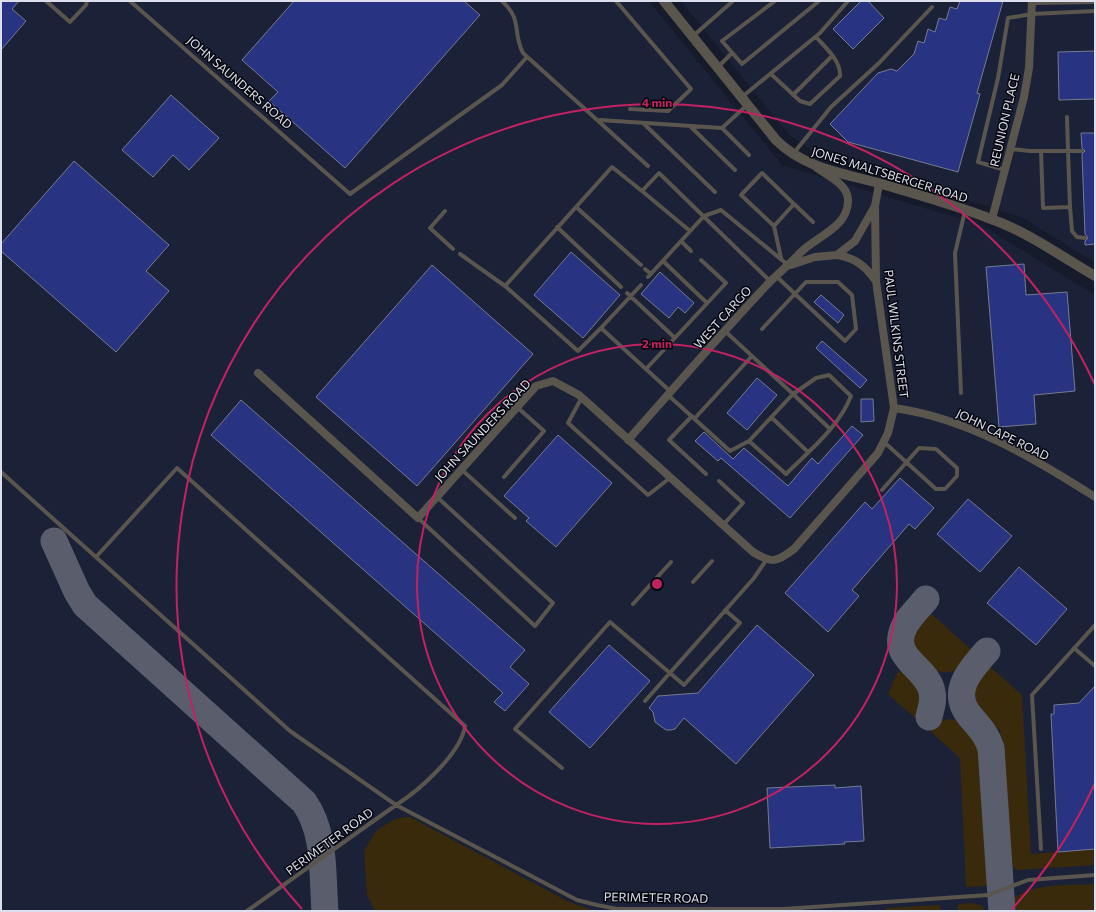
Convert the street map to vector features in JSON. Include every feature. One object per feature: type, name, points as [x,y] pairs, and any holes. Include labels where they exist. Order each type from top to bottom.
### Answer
[{"type":"street","name":"JONES MALTSBERGER ROAD","points":[[664,1],[776,140],[792,154],[813,166],[879,184],[992,219],[1010,227],[1095,276]]},
{"type":"street","name":"REUNION PLACE","points":[[992,219],[1024,97],[1029,68],[1032,2]]},
{"type":"street","name":"WEST CARGO","points":[[628,440],[773,279],[802,251],[830,232],[845,214],[848,199],[846,192],[839,183],[813,166]]},
{"type":"street","name":"PAUL WILKINS STREET","points":[[770,560],[781,559],[794,549],[878,453],[888,433],[894,408],[876,281],[875,206],[879,184]]},
{"type":"street","points":[[837,255],[855,241],[875,206]]},
{"type":"street","name":"WEST CARGO","points":[[789,265],[815,256],[849,256],[858,261],[876,281]]},
{"type":"street","points":[[258,373],[418,518]]},
{"type":"street","name":"JOHN SAUNDERS ROAD","points":[[418,518],[536,386],[553,381],[582,397],[753,552],[770,560]]},
{"type":"street","name":"JOHN CAPE ROAD","points":[[894,408],[919,411],[957,423],[1018,452],[1095,497]]},
{"type":"lane","points":[[46,1],[70,22],[86,5],[87,1]]},
{"type":"lane","name":"JOHN SAUNDERS ROAD","points":[[130,1],[350,194],[502,85],[527,57]]},
{"type":"lane","points":[[502,1],[511,9],[514,16],[519,45],[527,57],[599,120],[648,166]]},
{"type":"lane","points":[[616,1],[691,89],[668,111],[630,109]]},
{"type":"lane","points":[[692,36],[733,1]]},
{"type":"lane","points":[[775,1],[722,41],[742,64],[820,1]]},
{"type":"lane","points":[[722,128],[744,101],[771,74],[816,37],[848,1]]},
{"type":"lane","points":[[1005,170],[978,162],[998,78],[1008,18],[1032,14],[1095,11],[1095,2],[1032,2]]},
{"type":"lane","points":[[792,154],[831,107],[879,63],[932,7]]},
{"type":"lane","points":[[771,74],[800,101],[810,104],[840,76],[841,69],[816,37]]},
{"type":"lane","points":[[717,67],[732,53]]},
{"type":"lane","points":[[793,95],[832,56]]},
{"type":"lane","points":[[1068,117],[1072,231],[1077,237],[1085,238]]},
{"type":"lane","points":[[599,120],[722,128],[749,155]]},
{"type":"lane","points":[[642,123],[715,192]]},
{"type":"lane","points":[[690,126],[735,170]]},
{"type":"lane","points":[[1010,149],[1082,151]]},
{"type":"lane","points":[[1041,151],[1043,208],[1070,207]]},
{"type":"lane","points":[[505,286],[612,167],[690,231]]},
{"type":"lane","points":[[781,259],[774,226],[741,195],[762,173],[814,222]]},
{"type":"lane","points":[[642,191],[659,174],[773,279],[795,294],[845,341],[856,329],[852,295],[838,282],[806,282],[795,294],[762,329]]},
{"type":"lane","points":[[774,226],[794,204]]},
{"type":"lane","points":[[576,207],[641,265]]},
{"type":"lane","points":[[645,269],[650,276],[704,216],[721,210],[789,265]]},
{"type":"lane","points":[[445,211],[430,228],[453,249]]},
{"type":"lane","points":[[961,393],[955,253],[965,211]]},
{"type":"lane","points":[[557,227],[621,287]]},
{"type":"lane","points":[[681,241],[691,251]]},
{"type":"lane","points":[[460,254],[505,286],[578,351],[601,328],[629,294],[641,285]]},
{"type":"lane","points":[[646,369],[726,283],[702,260]]},
{"type":"lane","points":[[663,261],[707,303]]},
{"type":"lane","points":[[629,294],[675,338]]},
{"type":"lane","points":[[601,328],[646,369],[693,417],[730,451],[749,441],[793,394],[816,378],[829,376],[851,396],[844,412],[786,474],[749,441]]},
{"type":"lane","points":[[725,331],[829,428]]},
{"type":"lane","points":[[706,474],[669,440],[752,356]]},
{"type":"lane","points":[[582,397],[568,423],[648,495],[670,478]]},
{"type":"lane","points":[[504,477],[544,431],[517,407]]},
{"type":"lane","points":[[771,417],[808,452]]},
{"type":"lane","points":[[882,490],[907,462],[919,448],[936,449],[957,468],[957,476],[945,489],[936,489],[907,462],[884,441]]},
{"type":"lane","points":[[1,472],[290,730],[396,804],[421,788],[456,748],[464,736],[465,726],[177,468],[96,556]]},
{"type":"lane","points":[[462,469],[515,518]]},
{"type":"lane","points":[[719,481],[743,504],[722,525]]},
{"type":"lane","points":[[418,518],[535,626],[553,603],[437,497]]},
{"type":"lane","points":[[644,700],[770,560]]},
{"type":"lane","points":[[693,582],[712,561]]},
{"type":"lane","points":[[633,604],[671,562]]},
{"type":"lane","points":[[562,768],[516,729],[610,622],[684,685],[740,623],[725,610]]},
{"type":"lane","points":[[1041,849],[1032,695],[1094,627]]},
{"type":"lane","points":[[1074,648],[1095,666]]},
{"type":"lane","name":"PERIMETER ROAD","points":[[247,911],[396,804],[577,900],[597,906],[618,909],[784,909],[988,895],[1028,880],[1095,875]]},
{"type":"shaded area","points":[[1,1],[649,1],[782,165],[981,225],[1095,295],[1095,911],[1,911]]},
{"type":"shaded area","points":[[681,1],[1095,1],[1095,263],[1023,218],[882,172],[820,156],[789,135]]},
{"type":"shaded area","points":[[928,611],[974,652],[957,670],[946,672],[930,668],[916,656],[912,649],[910,641],[912,630],[918,621]]},
{"type":"shaded area","points":[[987,664],[1022,695],[1031,854],[1095,849],[1095,865],[1017,870],[1007,862],[1000,731],[975,708],[971,701],[970,694],[977,676]]},
{"type":"shaded area","points":[[902,668],[919,684],[924,696],[921,710],[915,718],[888,694],[896,675]]},
{"type":"shaded area","points":[[948,719],[955,720],[967,726],[971,730],[981,747],[983,754],[992,882],[988,886],[966,887],[960,758],[929,730],[936,723]]},
{"type":"shaded area","points":[[410,817],[569,902],[595,911],[375,911],[367,895],[364,851],[376,831],[393,820]]},
{"type":"shaded area","points":[[1095,884],[1095,911],[1012,911],[1010,901],[1029,891],[1050,886]]},
{"type":"shaded area","points":[[971,903],[981,905],[986,911],[958,911],[958,904]]},
{"type":"shaded area","points":[[940,905],[941,911],[886,911],[886,908]]},
{"type":"building","points":[[1,1],[19,1],[12,9],[26,21],[1,50]]},
{"type":"building","points":[[294,1],[464,1],[480,15],[345,168],[269,101],[278,92],[242,60]]},
{"type":"building","points":[[861,1],[868,1],[884,18],[853,49],[833,29]]},
{"type":"building","points":[[960,1],[1003,1],[977,93],[980,94],[958,172],[848,142],[830,124],[878,73],[891,69],[897,71],[914,54],[918,41],[924,43],[928,29],[935,32],[939,18],[946,20],[950,7],[957,9]]},
{"type":"building","points":[[1095,51],[1095,99],[1059,100],[1058,52]]},
{"type":"building","points":[[171,95],[219,138],[189,170],[173,155],[153,177],[122,150]]},
{"type":"building","points":[[1081,133],[1095,133],[1095,244],[1085,245],[1085,241],[1088,238],[1085,234],[1082,154],[1085,151],[1082,148]]},
{"type":"building","points":[[74,161],[169,245],[146,271],[169,291],[116,352],[1,251],[1,244]]},
{"type":"building","points":[[571,252],[620,295],[583,338],[534,295]]},
{"type":"building","points":[[1024,264],[1026,295],[1067,292],[1075,391],[1034,395],[1036,424],[999,427],[986,267]]},
{"type":"building","points":[[432,265],[533,354],[417,486],[316,397]]},
{"type":"building","points":[[660,272],[694,303],[685,313],[678,307],[669,318],[641,294]]},
{"type":"building","points":[[821,295],[844,315],[838,323],[814,302]]},
{"type":"building","points":[[822,341],[867,380],[860,388],[816,348]]},
{"type":"building","points":[[757,378],[777,395],[747,430],[727,413]]},
{"type":"building","points":[[861,399],[873,399],[874,421],[861,422]]},
{"type":"building","points":[[241,400],[525,650],[510,667],[529,684],[505,711],[494,702],[503,693],[211,435]]},
{"type":"building","points":[[852,426],[863,435],[790,518],[721,458],[718,461],[695,441],[704,432],[733,459],[744,448],[788,486],[812,458],[818,464]]},
{"type":"building","points":[[558,435],[612,483],[556,547],[526,521],[529,518],[504,496]]},
{"type":"building","points":[[900,478],[934,508],[915,529],[909,524],[852,590],[859,596],[828,632],[785,593],[865,502],[872,509]]},
{"type":"building","points":[[968,499],[1012,536],[980,572],[937,534]]},
{"type":"building","points":[[1019,567],[1067,609],[1036,645],[987,603]]},
{"type":"building","points":[[757,625],[814,675],[736,764],[684,718],[675,729],[671,730],[666,730],[655,722],[653,712],[649,708],[658,696],[698,693]]},
{"type":"building","points":[[609,645],[650,681],[590,748],[549,712]]},
{"type":"building","points":[[1095,686],[1095,849],[1058,852],[1051,714],[1054,714],[1054,705],[1079,703]]},
{"type":"building","points":[[835,785],[835,788],[861,786],[864,841],[844,842],[845,844],[770,848],[767,788]]},
{"type":"taxiway","points":[[54,541],[77,592],[85,605],[304,802],[311,814],[320,840],[325,911]]},
{"type":"taxiway","points":[[926,599],[906,623],[902,632],[901,642],[902,650],[906,657],[924,676],[932,692],[933,698],[929,717]]},
{"type":"taxiway","points":[[987,651],[969,673],[962,689],[962,697],[964,706],[969,715],[979,726],[991,748],[1002,911]]}]
